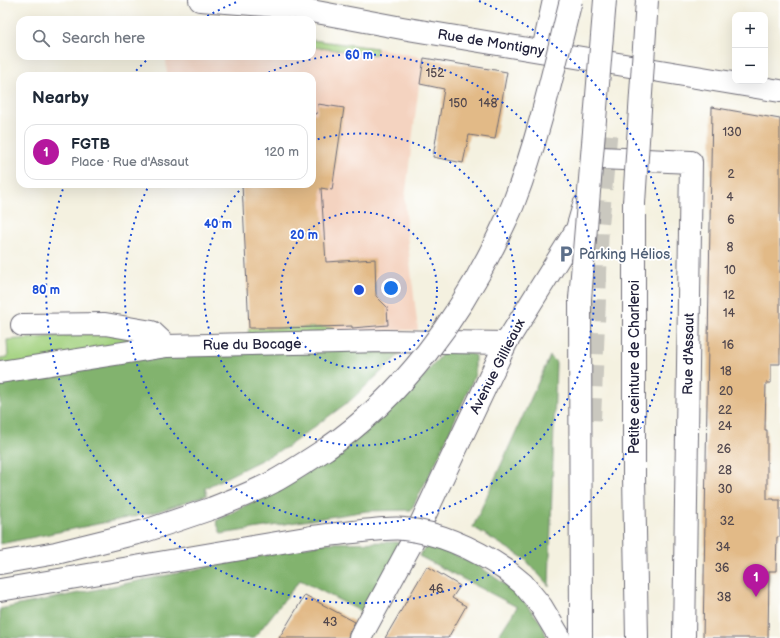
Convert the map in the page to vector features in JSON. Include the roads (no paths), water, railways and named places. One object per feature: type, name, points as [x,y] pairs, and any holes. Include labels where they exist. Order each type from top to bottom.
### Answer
[{"type":"main road","name":"Rue de Montigny","points":[[200,0],[292,2],[402,28],[543,50],[780,91]]},
{"type":"main road","points":[[543,50],[554,0]]},
{"type":"main road","points":[[0,562],[56,553],[144,531],[213,508],[272,482],[326,449],[370,414],[416,367],[455,315],[484,267],[514,203],[528,161],[540,122],[571,0]]},
{"type":"main road","points":[[592,0],[585,87],[607,127],[618,0]]},
{"type":"main road","points":[[581,638],[580,299],[604,0]]},
{"type":"main road","name":"Petite ceinture de Charleroi","points":[[637,638],[634,476],[634,203],[647,0]]},
{"type":"main road","name":"Avenue Gillieaux","points":[[360,638],[412,542],[506,343],[577,229],[600,158],[608,62]]},
{"type":"main road","name":"Rue d'Assaut","points":[[600,158],[691,162],[684,638]]},
{"type":"main road","points":[[22,325],[105,324],[152,332],[167,346]]},
{"type":"main road","name":"Rue du Bocage","points":[[0,372],[167,346],[385,341],[506,343]]},
{"type":"main road","points":[[0,590],[312,536],[362,530],[403,528],[440,536],[484,555],[523,584],[541,606],[559,636]]},
{"type":"tunnel","points":[[590,420],[598,226],[607,127]]},
{"type":"place","name":"Parking Hélios","points":[[566,254]]},
{"type":"place","name":"FGTB","points":[[756,597]]}]
